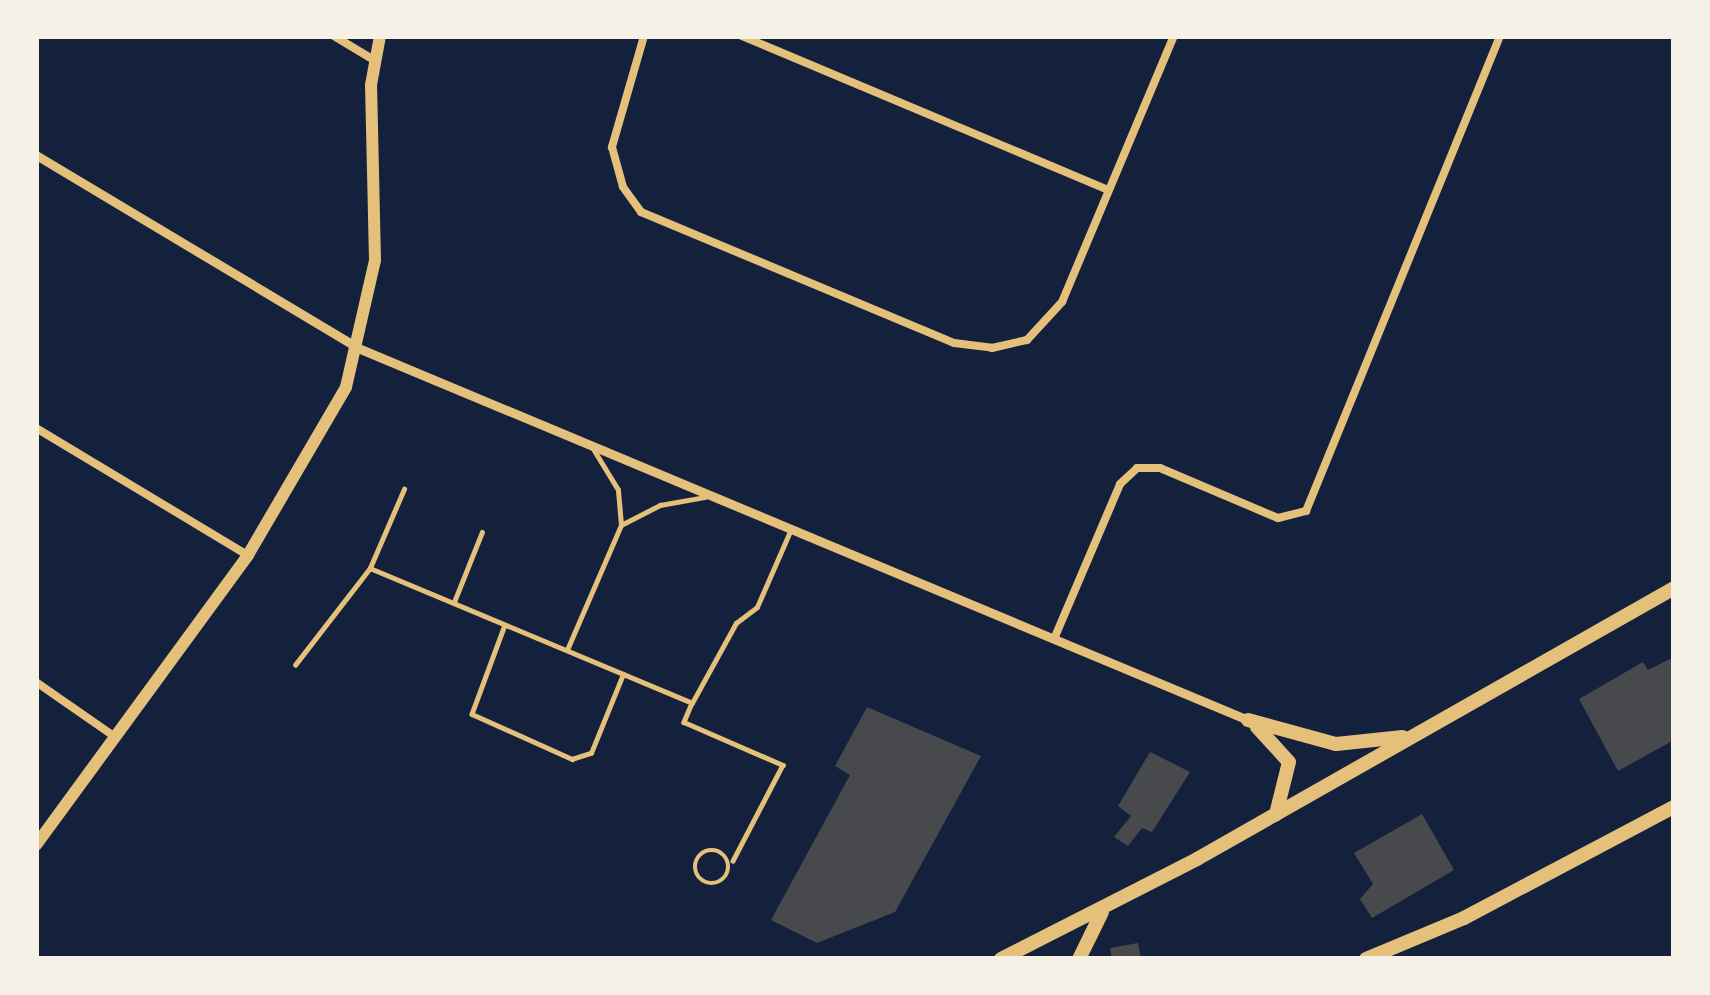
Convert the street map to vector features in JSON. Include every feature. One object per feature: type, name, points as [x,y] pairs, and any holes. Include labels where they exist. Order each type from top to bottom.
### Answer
[{"type":"highway","points":[[1000,959],[1275,815],[1674,588]]},
{"type":"highway","points":[[1647,604],[1674,601]]},
{"type":"highway","points":[[1249,720],[1336,744],[1414,736]]},
{"type":"highway","points":[[1249,720],[1289,762],[1275,815]]},
{"type":"highway","points":[[1366,959],[1465,918],[1674,807]]},
{"type":"highway","points":[[1079,959],[1105,908]]},
{"type":"main road","points":[[36,845],[248,555],[332,413],[358,348],[376,242],[374,60],[380,36]]},
{"type":"street","points":[[334,36],[374,60]]},
{"type":"street","points":[[644,36],[612,147],[623,187],[641,212],[954,343],[1012,345],[1051,319],[1174,36]]},
{"type":"street","points":[[742,36],[1108,190]]},
{"type":"street","points":[[1054,639],[1120,484],[1137,468],[1160,468],[1279,518],[1306,511],[1500,36]]},
{"type":"street","points":[[36,155],[358,348],[1249,720]]},
{"type":"street","points":[[36,428],[248,555]]},
{"type":"street","points":[[36,682],[116,737]]},
{"type":"lane","points":[[567,650],[621,525],[618,490],[590,445]]},
{"type":"lane","points":[[295,665],[370,568],[404,489]]},
{"type":"lane","points":[[621,525],[660,505],[713,496]]},
{"type":"lane","points":[[733,861],[705,852],[695,873],[718,882],[733,861],[783,765],[684,722],[736,623],[758,607],[791,529]]},
{"type":"lane","points":[[454,602],[482,532]]},
{"type":"lane","points":[[370,568],[692,703]]},
{"type":"lane","points":[[505,625],[472,714],[572,759],[591,753],[623,674]]},
{"type":"building","points":[[1674,657],[1674,740],[1618,771],[1579,699],[1643,662],[1648,670]]},
{"type":"building","points":[[867,707],[981,756],[895,912],[817,943],[771,920],[850,775],[835,766]]},
{"type":"building","points":[[1150,752],[1190,772],[1152,832],[1142,828],[1128,846],[1114,837],[1131,816],[1118,806]]},
{"type":"building","points":[[1422,814],[1454,870],[1372,918],[1360,899],[1373,884],[1354,853]]},
{"type":"building","points":[[1138,943],[1141,959],[1112,959],[1110,948]]}]
